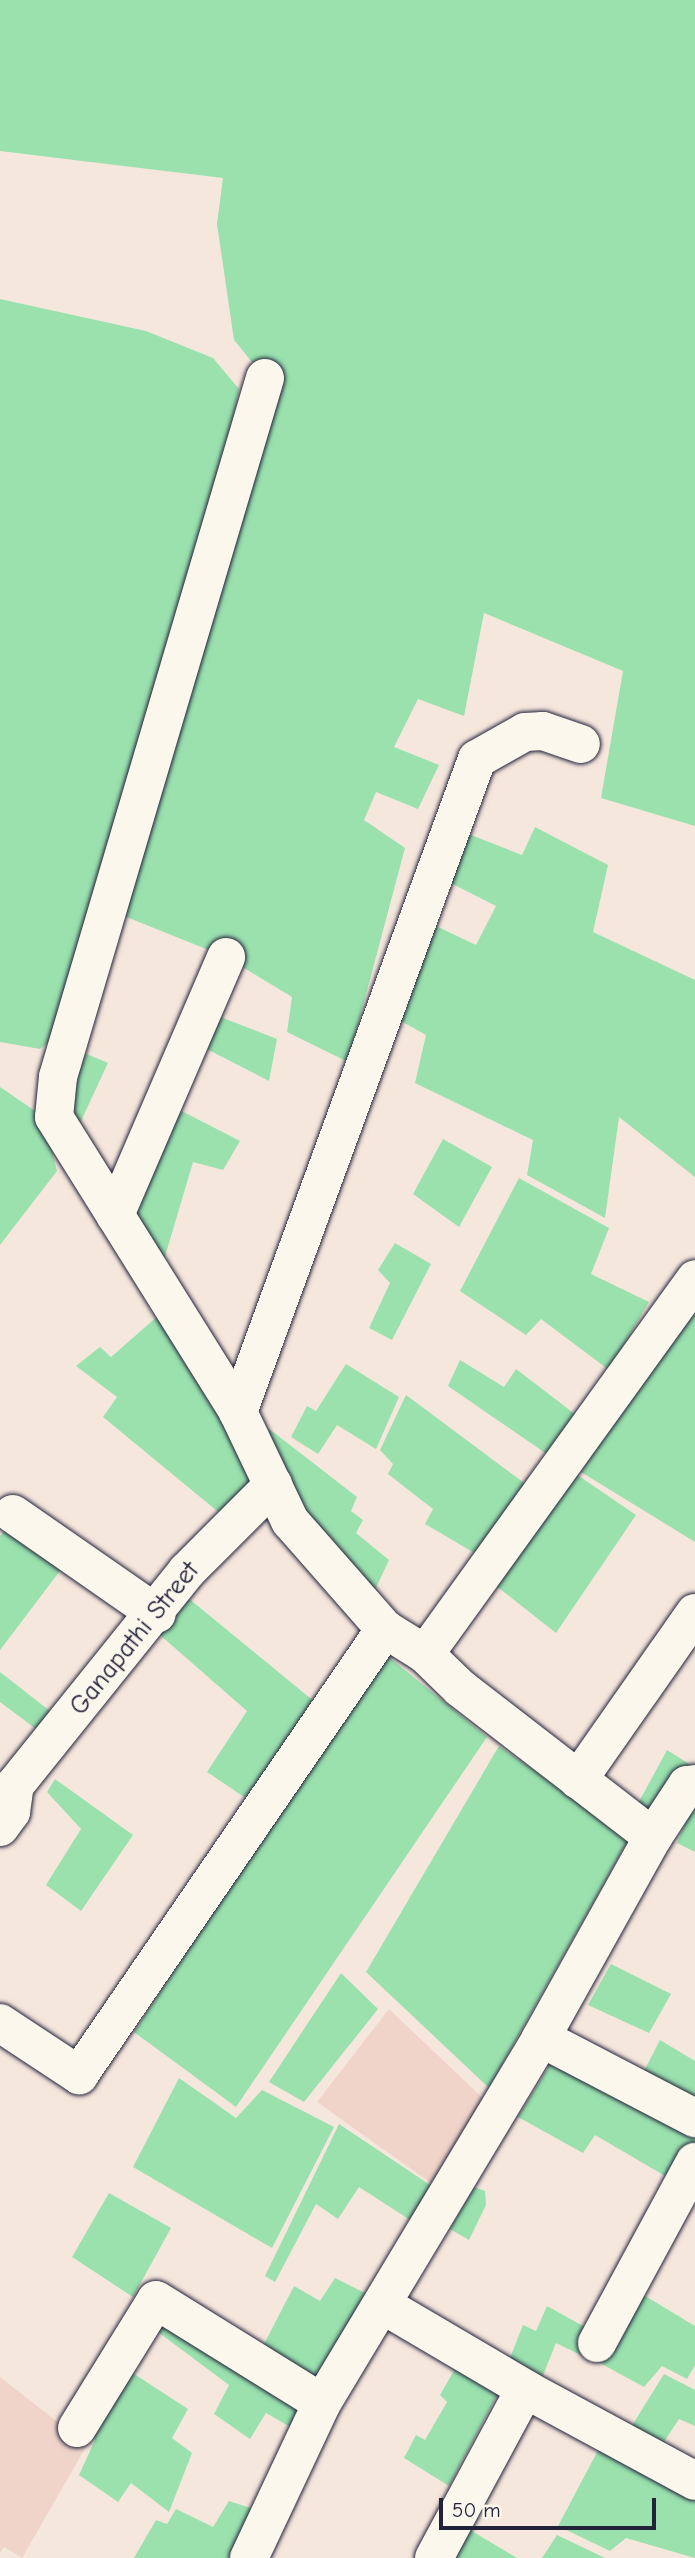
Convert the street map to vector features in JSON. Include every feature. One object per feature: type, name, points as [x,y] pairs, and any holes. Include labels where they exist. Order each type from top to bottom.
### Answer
[{"type":"street","points":[[265,378],[52,1105],[115,1215],[238,1412],[290,1521],[385,1629],[425,1654],[460,1688],[653,1837]]},
{"type":"street","points":[[238,1412],[477,759],[525,732],[543,732],[581,744]]},
{"type":"street","points":[[115,1215],[226,957]]},
{"type":"street","points":[[425,1654],[695,1279]]},
{"type":"street","name":"Ganapathi Street","points":[[8,1780],[157,1614],[187,1571],[273,1485]]},
{"type":"street","points":[[13,1514],[157,1614]]},
{"type":"street","points":[[578,1780],[695,1613]]},
{"type":"street","points":[[0,2023],[79,2075],[385,1629]]},
{"type":"street","points":[[0,1827],[11,1812],[8,1780]]},
{"type":"street","points":[[249,2558],[322,2403],[541,2038],[653,1837],[687,1785],[695,1784]]},
{"type":"street","points":[[541,2038],[695,2118]]},
{"type":"street","points":[[597,2343],[695,2162]]},
{"type":"street","points":[[77,2428],[156,2301],[322,2403]]},
{"type":"street","points":[[383,2305],[527,2390],[695,2481]]},
{"type":"street","points":[[435,2558],[527,2390]]},
{"type":"shaded area","points":[[389,2009],[487,2102],[435,2186],[317,2102]]},
{"type":"shaded area","points":[[0,2377],[87,2445],[22,2558],[4,2547],[0,2553]]},
{"type":"green space","points":[[0,0],[695,0],[695,826],[601,798],[623,671],[484,613],[464,716],[418,699],[394,747],[439,765],[418,809],[376,792],[364,820],[405,848],[348,1062],[287,1032],[292,997],[226,957],[119,914],[265,378],[234,340],[217,224],[223,178],[0,151]]},
{"type":"green space","points":[[0,299],[146,331],[213,358],[239,389],[227,453],[60,1033],[40,1049],[0,1042]]},
{"type":"green space","points":[[535,827],[608,865],[593,932],[695,980],[695,1177],[619,1117],[605,1218],[527,1175],[533,1140],[415,1083],[426,1035],[383,1011],[417,917],[476,945],[496,906],[433,874],[458,830],[522,855]]},
{"type":"green space","points":[[210,1013],[277,1039],[269,1081],[199,1045]]},
{"type":"green space","points":[[77,1050],[108,1063],[74,1136],[61,1088]]},
{"type":"green space","points":[[0,1087],[44,1117],[57,1171],[0,1245]]},
{"type":"green space","points":[[170,1105],[240,1141],[223,1170],[193,1162],[161,1270],[124,1214]]},
{"type":"green space","points":[[443,1139],[492,1167],[459,1227],[413,1194]]},
{"type":"green space","points":[[519,1178],[609,1228],[591,1274],[649,1302],[609,1370],[541,1319],[526,1335],[460,1291]]},
{"type":"green space","points":[[395,1243],[431,1264],[392,1340],[369,1328],[390,1283],[378,1270]]},
{"type":"green space","points":[[695,1298],[695,1542],[581,1472]]},
{"type":"green space","points":[[159,1315],[260,1478],[222,1515],[103,1417],[117,1397],[76,1366],[100,1347],[111,1357]]},
{"type":"green space","points":[[460,1360],[504,1387],[516,1369],[580,1418],[554,1459],[448,1386]]},
{"type":"green space","points":[[346,1364],[399,1397],[376,1449],[337,1425],[318,1454],[291,1437],[307,1406],[316,1411]]},
{"type":"green space","points":[[406,1395],[535,1491],[483,1558],[425,1524],[433,1509],[388,1474],[393,1464],[380,1450]]},
{"type":"green space","points":[[268,1428],[357,1497],[351,1511],[363,1520],[356,1533],[389,1560],[368,1605],[279,1478]]},
{"type":"green space","points":[[576,1474],[636,1515],[556,1633],[495,1585]]},
{"type":"green space","points":[[12,1522],[66,1563],[0,1650],[0,1536]]},
{"type":"green space","points":[[182,1593],[316,1703],[253,1803],[207,1772],[247,1711],[160,1635]]},
{"type":"green space","points":[[384,1653],[487,1737],[236,2107],[134,2032]]},
{"type":"green space","points":[[0,1672],[50,1711],[36,1729],[0,1702]]},
{"type":"green space","points":[[499,1746],[630,1837],[489,2088],[366,1972]]},
{"type":"green space","points":[[667,1750],[694,1767],[651,1824],[634,1811]]},
{"type":"green space","points":[[55,1779],[133,1835],[81,1911],[46,1885],[81,1829],[47,1792]]},
{"type":"green space","points":[[695,1799],[695,1852],[677,1843]]},
{"type":"green space","points":[[611,1964],[671,1994],[649,2033],[588,2005]]},
{"type":"green space","points":[[341,1973],[378,2009],[304,2102],[269,2082]]},
{"type":"green space","points":[[660,2040],[695,2061],[695,2106],[642,2075]]},
{"type":"green space","points":[[556,2055],[695,2124],[695,2145],[672,2180],[595,2135],[583,2153],[518,2117]]},
{"type":"green space","points":[[179,2078],[236,2118],[262,2090],[334,2127],[272,2248],[133,2167]]},
{"type":"green space","points":[[339,2124],[439,2191],[418,2225],[359,2187],[338,2219],[316,2204],[275,2282],[265,2276]]},
{"type":"green space","points":[[474,2187],[485,2191],[486,2205],[469,2240],[450,2229]]},
{"type":"green space","points":[[109,2193],[171,2228],[133,2297],[72,2257]]},
{"type":"green space","points":[[335,2278],[373,2297],[319,2390],[260,2352],[294,2286],[320,2301]]},
{"type":"green space","points":[[637,2291],[695,2326],[695,2365],[687,2379],[662,2366],[644,2387],[598,2362]]},
{"type":"green space","points":[[547,2306],[594,2332],[585,2357],[556,2343],[542,2378],[510,2358],[523,2325],[536,2331]]},
{"type":"green space","points":[[160,2310],[313,2409],[299,2432],[266,2413],[250,2439],[214,2414],[229,2385],[150,2326]]},
{"type":"green space","points":[[460,2360],[503,2384],[449,2486],[404,2458],[416,2435],[425,2440],[447,2402],[440,2395]]},
{"type":"green space","points":[[128,2370],[188,2409],[172,2438],[192,2453],[169,2512],[131,2483],[118,2502],[79,2475],[95,2440],[83,2434]]},
{"type":"green space","points":[[664,2374],[695,2390],[695,2426],[679,2419],[660,2448],[628,2432]]},
{"type":"green space","points":[[603,2441],[695,2494],[695,2558],[626,2538],[610,2551],[558,2526]]},
{"type":"green space","points":[[229,2501],[260,2511],[238,2558],[134,2558],[156,2520],[167,2524],[176,2509],[213,2527]]},
{"type":"green space","points":[[460,2524],[517,2558],[443,2558]]},
{"type":"green space","points":[[557,2535],[605,2558],[542,2558]]}]
